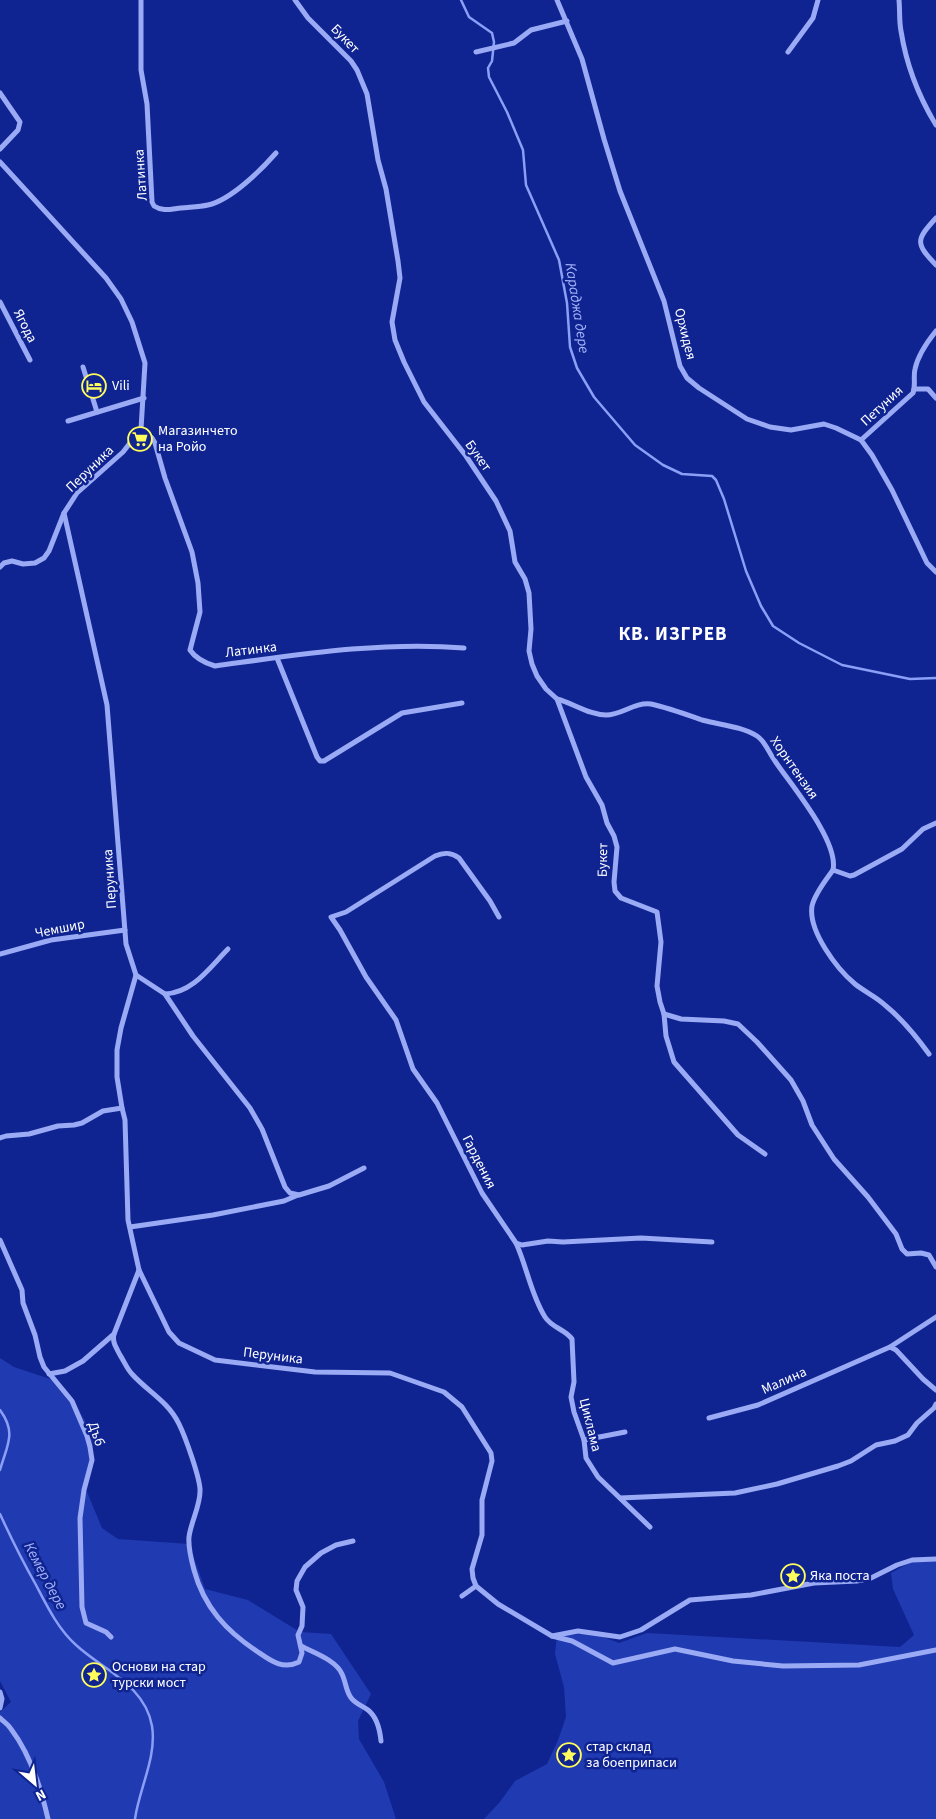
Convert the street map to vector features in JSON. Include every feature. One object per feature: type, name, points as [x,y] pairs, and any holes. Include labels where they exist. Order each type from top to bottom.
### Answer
[{"type":"street","name":"Латинка","points":[[141,0],[142,70],[148,104],[152,202],[154,206],[164,210],[209,205],[218,202],[232,193],[264,166],[276,153]]},
{"type":"street","name":"Букет","points":[[295,0],[308,18],[352,61],[358,70],[367,94],[378,160],[386,190],[400,278],[392,322],[395,340],[424,402],[466,456],[502,512],[510,531],[515,562],[525,578],[529,593],[532,664],[537,676],[546,689],[557,699],[586,777],[602,805],[607,823],[614,836],[618,848],[614,882],[615,891],[621,898],[657,912],[661,942],[658,986],[664,1014]]},
{"type":"street","name":"Орхидея","points":[[557,0],[582,59],[620,191],[664,301],[680,366],[688,378],[699,388],[747,419],[770,427],[791,430],[824,424],[861,440],[872,454],[892,490],[927,563],[936,572]]},
{"type":"street","points":[[788,52],[813,18],[818,0]]},
{"type":"street","points":[[899,0],[900,29],[915,80],[936,125]]},
{"type":"street","points":[[476,52],[514,43],[531,30],[567,21]]},
{"type":"street","points":[[0,93],[20,122],[20,127],[0,149]]},
{"type":"street","points":[[0,162],[78,245],[121,299],[132,322],[145,362],[141,429]]},
{"type":"street","points":[[936,218],[922,233],[920,238],[925,251],[936,265]]},
{"type":"street","name":"Ягода","points":[[0,302],[30,360]]},
{"type":"street","name":"Петуния","points":[[861,440],[909,396],[914,389],[915,370],[926,344],[936,331]]},
{"type":"street","points":[[83,367],[97,412]]},
{"type":"street","points":[[914,389],[928,389],[936,398]]},
{"type":"street","points":[[68,421],[144,398]]},
{"type":"street","name":"Латинка","points":[[141,429],[155,443],[193,560],[198,583],[200,612],[190,650],[194,656],[215,666],[367,648],[448,646],[464,648]]},
{"type":"street","name":"Перуника","points":[[141,429],[123,452],[77,494],[64,513],[106,706],[126,944],[136,975],[121,1028],[117,1050],[118,1077],[122,1108],[126,1120],[130,1227],[139,1270],[169,1332],[179,1343],[214,1360],[315,1372],[390,1373],[444,1392],[462,1407],[488,1447],[492,1460],[482,1500],[482,1535],[472,1569],[476,1586]]},
{"type":"street","points":[[0,567],[12,561],[23,564],[34,563],[44,558],[49,551],[64,513]]},
{"type":"street","points":[[276,658],[320,761],[324,761],[402,713],[462,703]]},
{"type":"street","name":"Хорнтензия","points":[[557,699],[596,714],[606,715],[618,714],[644,703],[651,704],[741,729],[757,736],[764,743],[775,762],[808,808],[829,844],[835,862],[833,870]]},
{"type":"street","points":[[929,1054],[910,1029],[885,1004],[856,985],[843,973],[818,936],[813,919],[812,906],[823,884],[833,870],[850,876],[854,875],[902,849],[924,829],[936,823]]},
{"type":"street","name":"Гардения","points":[[499,918],[490,901],[459,858],[454,854],[448,853],[435,856],[346,912],[331,918],[340,930],[361,968],[396,1020],[413,1069],[437,1103],[482,1193],[516,1243],[545,1317]]},
{"type":"street","name":"Чемшир","points":[[0,954],[51,940],[125,930]]},
{"type":"street","points":[[165,994],[183,991],[197,982],[228,949]]},
{"type":"street","points":[[136,975],[165,994],[193,1036],[250,1108],[262,1129],[286,1187],[290,1193],[299,1195]]},
{"type":"street","points":[[764,1154],[738,1135],[674,1062],[666,1036],[664,1014],[681,1019],[724,1021],[738,1024],[791,1080],[803,1101],[812,1125],[834,1159],[868,1197],[896,1234],[902,1249],[907,1254],[921,1253],[930,1255],[936,1267]]},
{"type":"street","points":[[0,1138],[28,1134],[58,1126],[74,1126],[103,1111],[122,1108]]},
{"type":"street","points":[[130,1227],[213,1215],[284,1201],[344,1180],[364,1168]]},
{"type":"street","points":[[516,1243],[522,1245],[548,1240],[563,1242],[641,1238],[712,1242]]},
{"type":"street","name":"Дъб","points":[[0,1240],[21,1287],[23,1303],[35,1335],[40,1357],[49,1374],[72,1401],[87,1436],[92,1460],[84,1490],[80,1518],[82,1607],[86,1623],[106,1632],[111,1637]]},
{"type":"street","points":[[139,1270],[113,1340],[129,1371],[155,1394],[178,1423],[200,1490],[189,1536],[190,1555],[199,1588],[206,1603],[217,1618],[247,1644],[274,1663],[292,1665],[299,1662],[302,1653],[298,1635],[302,1626],[303,1607],[296,1590],[296,1581],[305,1566],[321,1553],[336,1545],[353,1541]]},
{"type":"street","name":"Циклама","points":[[545,1317],[554,1328],[569,1334],[572,1339],[574,1382],[571,1397],[584,1440],[586,1458],[598,1477],[650,1527]]},
{"type":"street","points":[[890,1347],[936,1317]]},
{"type":"street","points":[[49,1374],[65,1371],[83,1361],[114,1334]]},
{"type":"street","points":[[890,1347],[896,1350],[936,1390]]},
{"type":"street","name":"Малина","points":[[709,1418],[758,1405],[890,1347]]},
{"type":"street","points":[[620,1498],[735,1493],[777,1484],[838,1466],[876,1445],[895,1442],[908,1435],[936,1404]]},
{"type":"street","points":[[584,1440],[625,1432]]},
{"type":"street","points":[[552,1636],[578,1631],[620,1636],[641,1630],[690,1600],[751,1595],[814,1583],[857,1581],[871,1578],[912,1560],[936,1559]]},
{"type":"street","points":[[462,1596],[476,1586],[498,1604],[552,1636],[572,1641],[612,1663],[676,1649],[733,1661],[783,1666],[859,1665],[936,1650]]},
{"type":"street","points":[[301,1646],[335,1664],[341,1671],[347,1692],[352,1700],[368,1710],[374,1717],[380,1731],[381,1742]]},
{"type":"street","points":[[0,1692],[2,1699],[0,1708]]},
{"type":"street","points":[[0,1718],[10,1726],[27,1753],[42,1793],[48,1819]]},
{"type":"shaded area","points":[[0,1358],[14,1367],[53,1380],[73,1399],[94,1438],[85,1487],[102,1528],[118,1539],[189,1544],[205,1589],[248,1600],[300,1632],[331,1634],[371,1694],[358,1721],[359,1739],[384,1782],[396,1819],[0,1819],[0,1712],[11,1702],[0,1681]]},
{"type":"shaded area","points":[[936,1558],[936,1819],[484,1819],[499,1803],[515,1781],[547,1764],[558,1740],[566,1717],[564,1687],[555,1654],[557,1636],[593,1633],[619,1643],[647,1633],[900,1647],[914,1635],[893,1589],[891,1573],[911,1562]]},
{"type":"waterway","name":"Караджа дере","points":[[461,0],[469,17],[492,33],[494,42],[492,61],[488,68],[489,77],[507,112],[523,150],[526,185],[559,260],[567,303],[570,347],[577,368],[594,397],[635,445],[663,465],[682,474],[712,476],[716,480],[724,499],[746,571],[761,606],[773,626],[799,643],[842,665],[910,679],[936,678]]},
{"type":"waterway","name":"Кемер дере","points":[[0,1410],[5,1418],[9,1432],[8,1446],[0,1470]]},
{"type":"waterway","name":"Кемер дере","points":[[0,1514],[44,1601],[64,1632],[76,1645],[132,1689],[148,1712],[152,1726],[152,1749],[135,1819]]},
{"type":"place","name":"Vili","points":[[94,386]]},
{"type":"place","name":"Магазинчето на Ройо","points":[[140,439]]},
{"type":"place","name":"Яка поста","points":[[793,1576]]},
{"type":"place","name":"Основи на стар турски мост","points":[[94,1675]]},
{"type":"place","name":"стар склад за боеприпаси","points":[[569,1755]]},
{"type":"district","name":"КВ. ИЗГРЕВ","points":[[673,634]]}]
